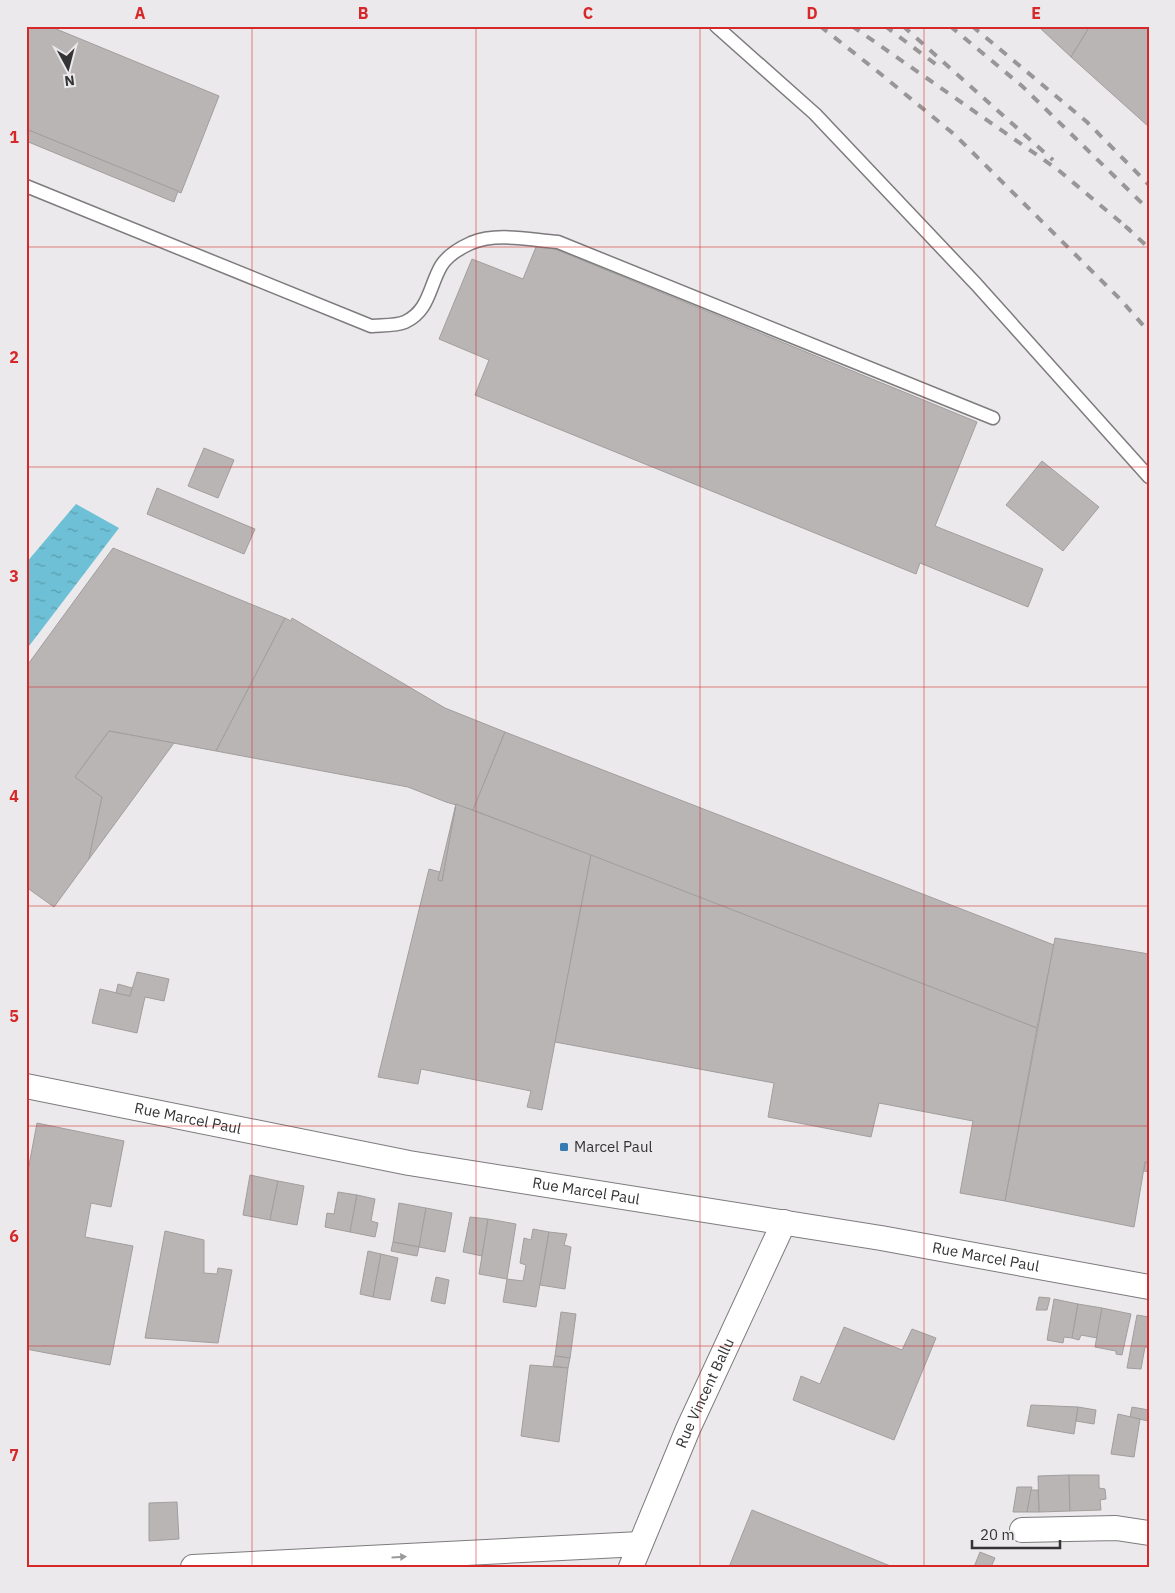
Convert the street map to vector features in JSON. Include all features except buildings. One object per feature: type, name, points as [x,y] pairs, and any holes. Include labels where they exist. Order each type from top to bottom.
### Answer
[{"type":"street","name":"Rue Marcel Paul","points":[[26,1086],[409,1163],[881,1238],[1149,1287]]},
{"type":"street","name":"Rue Vincent Ballu","points":[[631,1567],[688,1429],[784,1222]]},
{"type":"street","points":[[1022,1530],[1116,1528],[1149,1533]]},
{"type":"street","points":[[193,1567],[536,1551],[640,1544]]},
{"type":"lane","points":[[716,26],[822,121],[976,284],[1149,477]]},
{"type":"lane","points":[[26,186],[371,326],[403,323],[417,315],[426,303],[441,265],[452,254],[472,242],[498,237],[558,242],[993,418]]},
{"type":"water","points":[[76,504],[119,528],[26,650],[26,563]]},
{"type":"railway","points":[[820,26],[955,135],[1120,299],[1149,332]]},
{"type":"railway","points":[[852,26],[1057,169],[1130,230]]},
{"type":"railway","points":[[885,26],[942,69]]},
{"type":"railway","points":[[903,26],[1053,160]]},
{"type":"railway","points":[[950,26],[1022,86],[1149,210]]},
{"type":"railway","points":[[972,26],[1087,122],[1149,185]]},
{"type":"railway","points":[[1125,226],[1149,248]]},
{"type":"place","name":"Marcel Paul","points":[[564,1147]]}]
